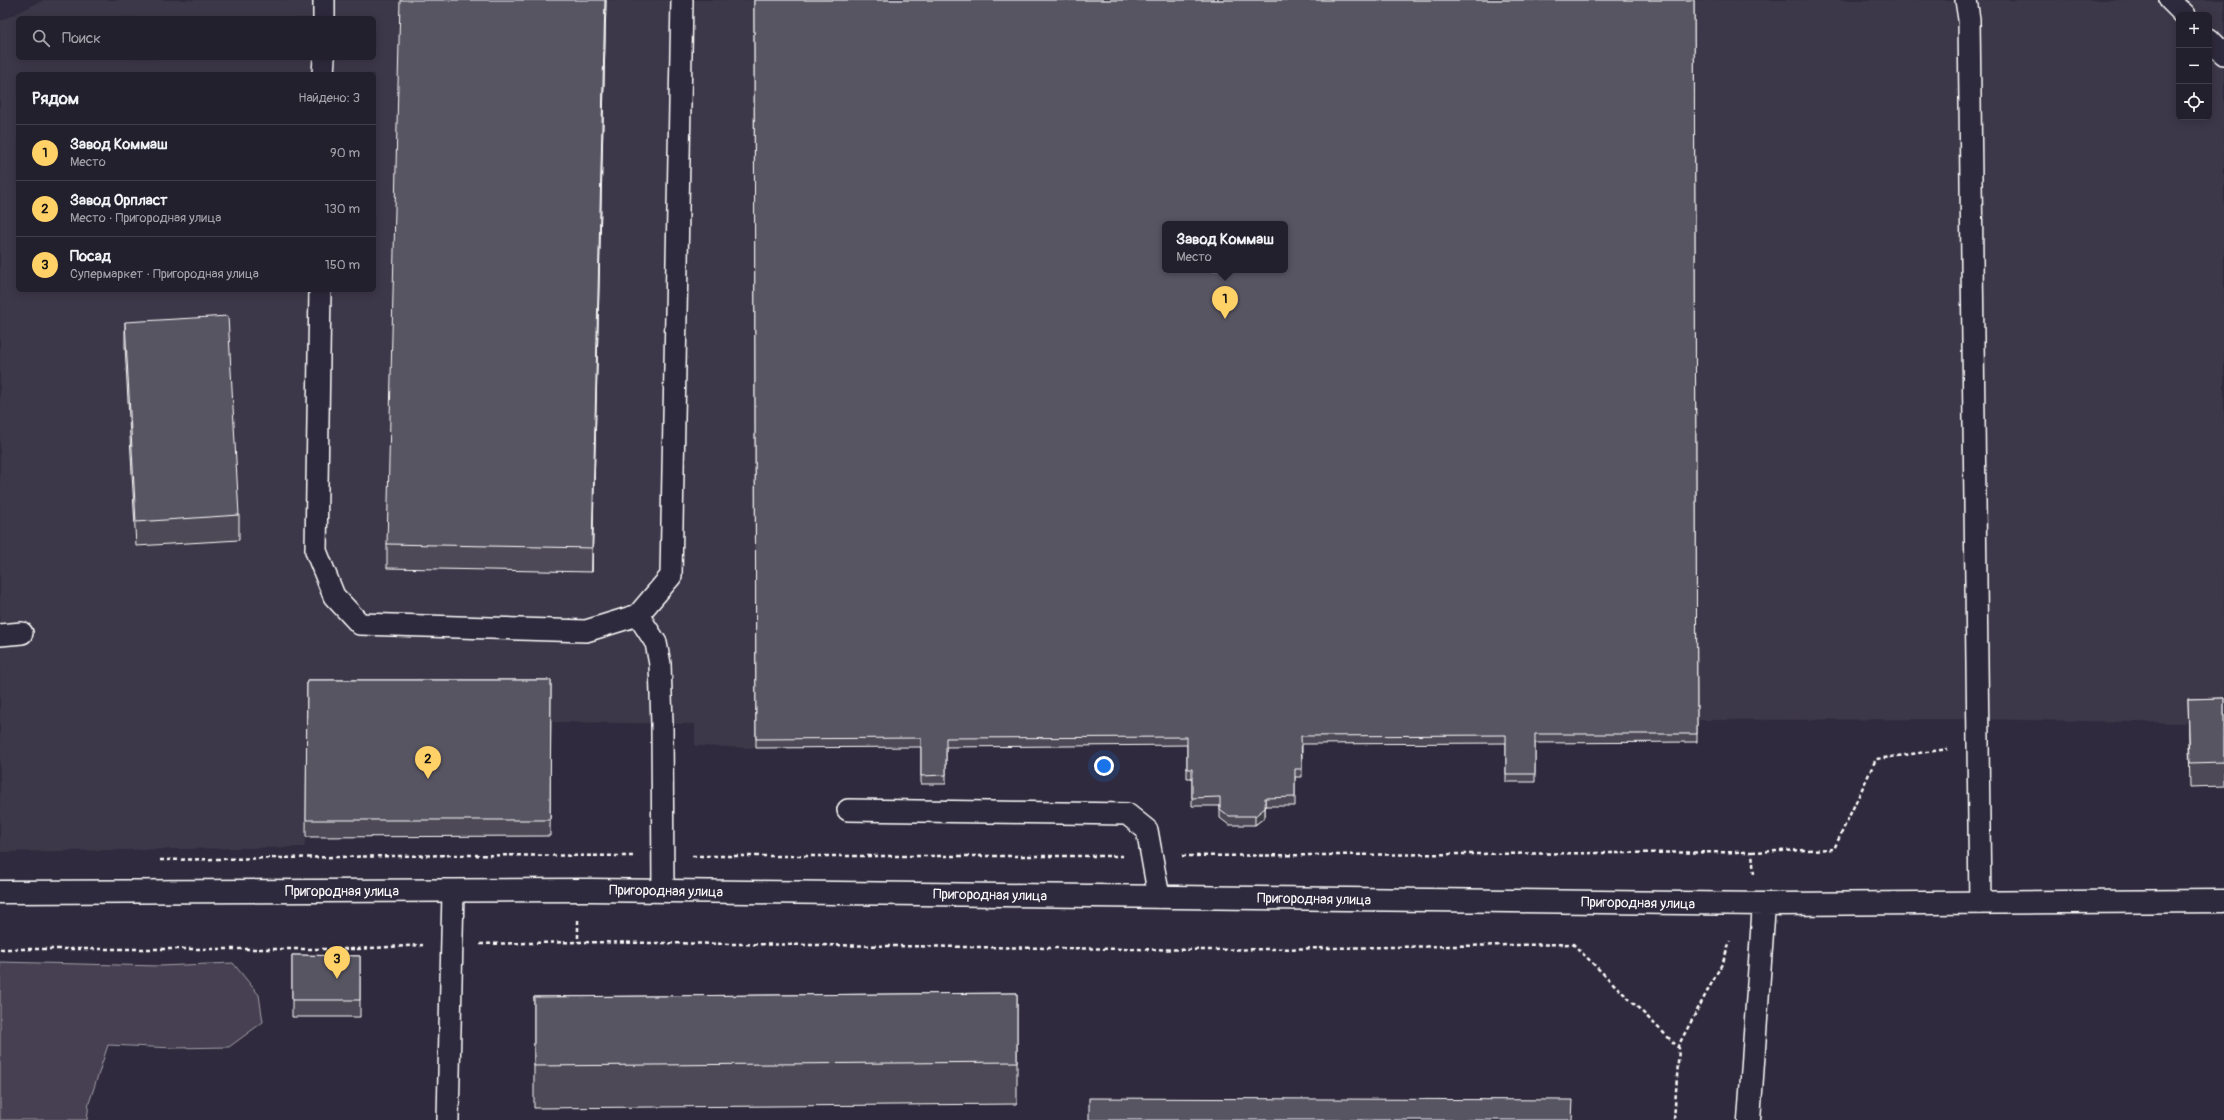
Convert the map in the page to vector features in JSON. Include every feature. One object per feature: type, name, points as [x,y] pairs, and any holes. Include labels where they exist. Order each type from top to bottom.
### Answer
[{"type":"main road","name":"Пригородная улица","points":[[0,892],[663,891],[1764,904],[2224,901]]},
{"type":"main road","points":[[1749,1120],[1764,904]]},
{"type":"lane","points":[[324,0],[324,16]]},
{"type":"lane","points":[[320,292],[316,551],[334,596],[360,624],[586,631],[638,615],[671,576],[682,0]]},
{"type":"lane","points":[[1966,0],[1969,19],[1980,903]]},
{"type":"lane","points":[[2170,0],[2182,12]]},
{"type":"lane","points":[[2212,42],[2224,54]]},
{"type":"lane","points":[[323,72],[324,60]]},
{"type":"lane","points":[[638,615],[656,643],[660,664],[662,724],[663,891]]},
{"type":"lane","points":[[0,635],[22,633]]},
{"type":"lane","points":[[848,810],[1127,814],[1147,830],[1159,897]]},
{"type":"lane","points":[[448,1120],[453,891]]},
{"type":"path","points":[[1752,852],[1834,849],[1876,759],[1979,744]]},
{"type":"path","points":[[0,949],[356,948],[452,944],[578,942],[1209,950],[1573,944],[1678,1048],[1674,1120]]},
{"type":"shaded area","points":[[44,0],[2224,0],[2224,786],[2188,723],[1978,719],[1696,720],[1697,742],[756,748],[695,746],[695,724],[550,722],[307,697],[306,837],[304,847],[0,852],[0,21]]},
{"type":"shaded area","points":[[0,962],[159,966],[233,963],[259,995],[263,1022],[229,1047],[174,1048],[108,1045],[89,1103],[87,1120],[0,1120]]},
{"type":"building","points":[[400,0],[605,0],[592,548],[387,544]]},
{"type":"building","points":[[754,0],[1694,0],[1697,734],[1535,734],[1535,774],[1506,774],[1506,735],[1301,736],[1302,769],[1295,769],[1295,797],[1265,798],[1265,808],[1255,816],[1229,816],[1220,809],[1220,797],[1192,798],[1192,769],[1187,769],[1187,737],[946,738],[946,775],[921,776],[921,738],[756,739]]},
{"type":"building","points":[[228,316],[239,515],[136,522],[125,322]]},
{"type":"building","points":[[307,680],[551,680],[550,820],[306,820]]},
{"type":"building","points":[[2224,698],[2224,762],[2190,763],[2188,699]]},
{"type":"building","points":[[292,955],[360,956],[360,1000],[292,1000]]},
{"type":"building","points":[[1017,993],[1017,1062],[534,1066],[534,997]]},
{"type":"building","points":[[1089,1098],[1573,1100],[1572,1120],[1089,1120]]},
{"type":"place","name":"Завод Коммаш","points":[[1225,319]]},
{"type":"place","name":"Завод Орпласт","points":[[428,779]]},
{"type":"place","name":"Посад","points":[[337,979]]}]
